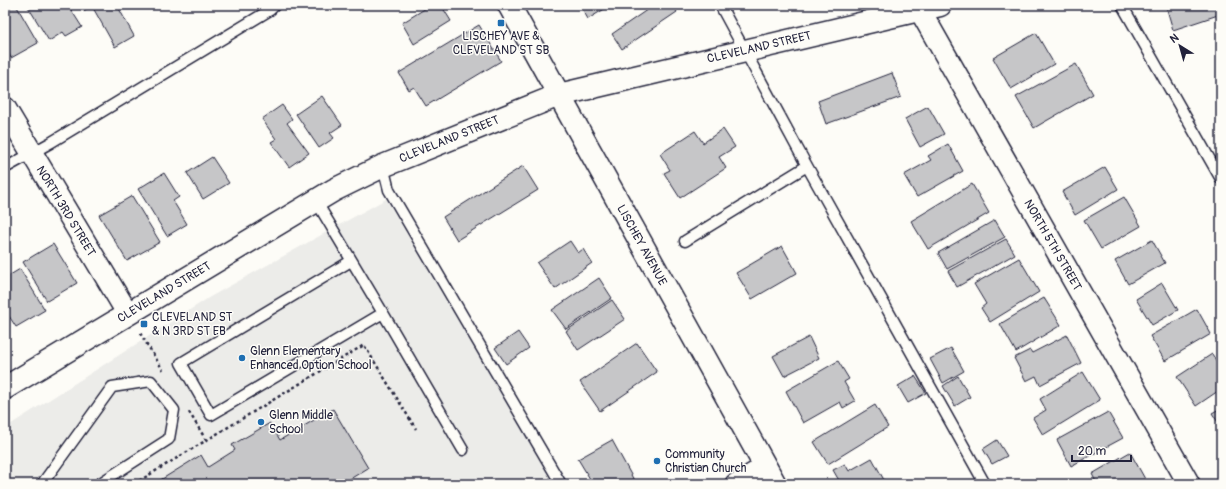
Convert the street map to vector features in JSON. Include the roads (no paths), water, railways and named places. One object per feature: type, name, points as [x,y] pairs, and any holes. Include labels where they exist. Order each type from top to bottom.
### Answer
[{"type":"main road","name":"LISCHEY AVENUE","points":[[509,5],[770,476]]},
{"type":"main road","name":"CLEVELAND STREET","points":[[5,388],[334,190],[383,166],[559,95],[926,7]]},
{"type":"street","name":"NORTH 5TH STREET","points":[[926,7],[1189,484]]},
{"type":"street","name":"NORTH 3RD STREET","points":[[5,108],[128,314]]},
{"type":"street","points":[[736,484],[770,476]]},
{"type":"lane","points":[[5,168],[270,10],[275,5]]},
{"type":"lane","points":[[720,5],[807,166],[985,484]]},
{"type":"lane","points":[[1122,5],[1221,178]]},
{"type":"lane","points":[[383,166],[390,190],[561,484]]},
{"type":"lane","points":[[685,242],[807,166]]},
{"type":"lane","points":[[316,201],[463,450]]},
{"type":"lane","points":[[351,261],[181,363],[211,415],[383,313]]},
{"type":"lane","points":[[42,484],[112,387],[150,381],[174,410],[169,439],[100,484]]},
{"type":"place","name":"LISCHEY AVE & CLEVELAND ST SB","points":[[501,23]]},
{"type":"place","name":"CLEVELAND ST & N 3RD ST EB","points":[[144,324]]},
{"type":"place","name":"Glenn Elementary Enhanced Option School","points":[[242,358]]},
{"type":"place","name":"Glenn Middle School","points":[[261,422]]},
{"type":"place","name":"Community Christian Church","points":[[657,461]]}]
